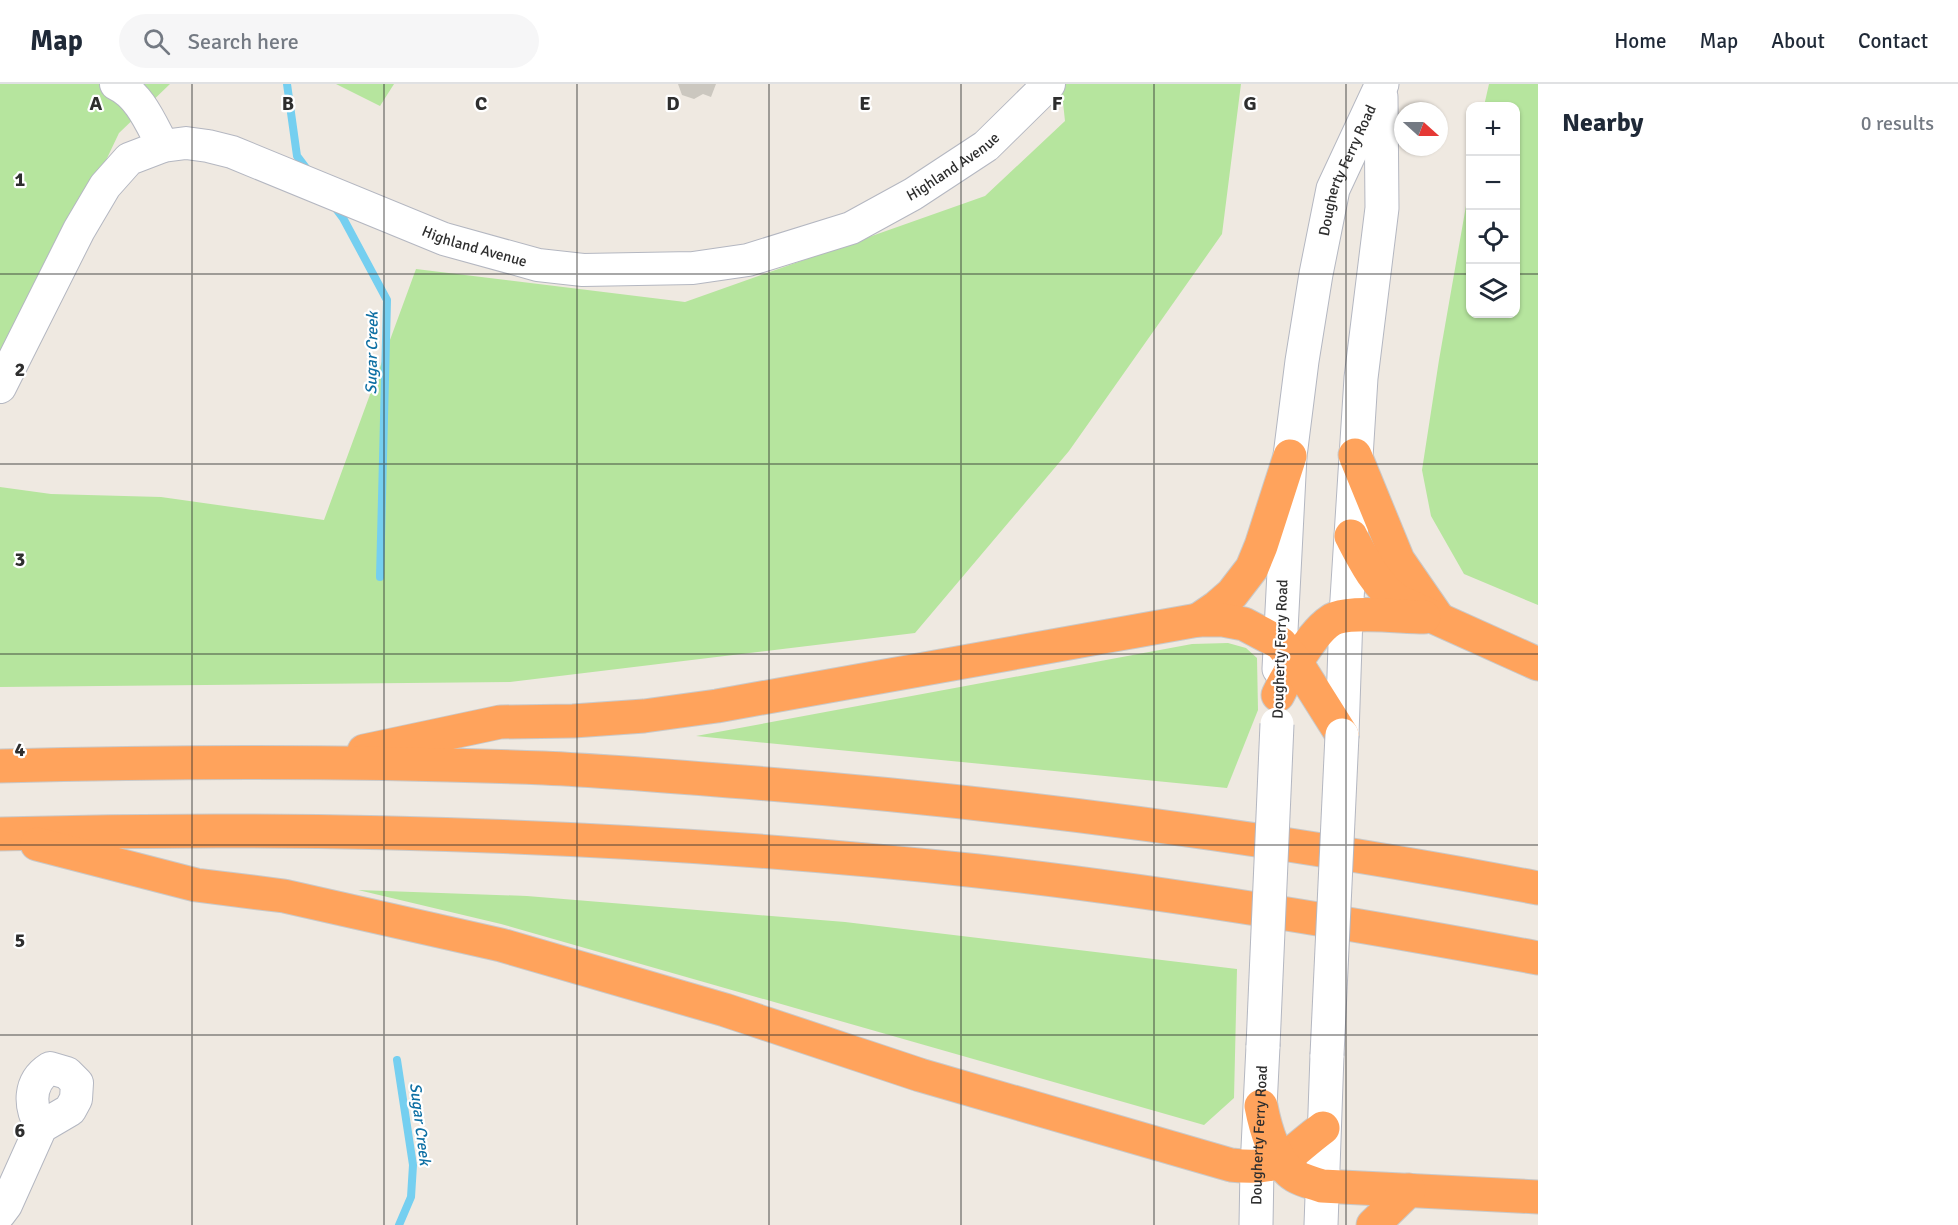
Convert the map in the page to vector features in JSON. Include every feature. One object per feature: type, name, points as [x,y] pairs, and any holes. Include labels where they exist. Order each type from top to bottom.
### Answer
[{"type":"highway","points":[[1355,455],[1398,560],[1438,618]]},
{"type":"highway","points":[[1198,620],[1232,594],[1251,568],[1261,546],[1290,456]]},
{"type":"highway","points":[[1351,536],[1371,575],[1387,593],[1398,601],[1538,664]]},
{"type":"highway","points":[[1288,653],[1319,632],[1333,619],[1346,615],[1438,618]]},
{"type":"highway","points":[[309,762],[500,722],[573,721],[717,706],[1198,620],[1223,620],[1244,624],[1288,653],[1342,735]]},
{"type":"highway","points":[[0,766],[309,762],[545,768],[828,788],[968,802],[1247,838],[1538,888]]},
{"type":"highway","points":[[0,834],[139,830],[418,833],[561,838],[842,857],[981,872],[1245,906],[1402,932],[1538,958]]},
{"type":"highway","points":[[0,834],[196,885],[284,896],[501,945],[725,1010],[920,1075],[1232,1165],[1269,1164],[1296,1151],[1323,1128]]},
{"type":"highway","points":[[1261,1106],[1265,1130],[1275,1151],[1269,1164]]},
{"type":"highway","points":[[1269,1164],[1322,1186],[1538,1197]]},
{"type":"highway","points":[[1373,1225],[1409,1190]]},
{"type":"main road","name":"Dougherty Ferry Road","points":[[1321,1225],[1323,1128],[1346,615],[1361,378],[1382,208],[1382,86]]},
{"type":"main road","name":"Dougherty Ferry Road","points":[[1261,1106],[1277,710],[1288,653],[1290,456],[1302,361],[1333,189],[1382,86]]},
{"type":"main road","name":"Dougherty Ferry Road","points":[[1256,1225],[1269,1164]]},
{"type":"street","points":[[116,84],[121,86],[144,110],[163,146]]},
{"type":"street","name":"Highland Avenue","points":[[0,387],[79,230],[105,186],[129,159],[163,146],[186,143],[232,152],[444,239],[538,265],[594,270],[693,268],[748,260],[851,228],[914,195],[986,146],[1049,84]]},
{"type":"street","points":[[0,1213],[6,1205],[41,1127]]},
{"type":"green space","points":[[0,84],[170,84],[119,133],[0,383]]},
{"type":"green space","points":[[336,84],[394,84],[380,106]]},
{"type":"green space","points":[[1061,84],[1241,84],[1222,234],[1069,451],[915,633],[510,682],[0,687],[0,487],[51,494],[161,497],[324,520],[416,269],[685,302],[985,196],[1065,121]]},
{"type":"green space","points":[[1489,84],[1538,84],[1538,605],[1464,574],[1431,516],[1422,470],[1466,206],[1466,318],[1520,318],[1520,102],[1485,102]]},
{"type":"green space","points":[[1228,643],[1246,648],[1257,658],[1258,710],[1227,788],[696,736],[1192,644]]},
{"type":"green space","points":[[358,890],[527,896],[845,922],[1237,969],[1234,1098],[1204,1125],[501,924]]},
{"type":"building","points":[[678,84],[716,84],[711,97],[703,94],[694,99],[682,95]]},
{"type":"waterway","name":"Sugar Creek","points":[[287,84],[297,156],[309,172]]},
{"type":"waterway","name":"Sugar Creek","points":[[334,206],[343,218],[387,300],[380,577]]},
{"type":"waterway","name":"Sugar Creek","points":[[397,1060],[413,1165],[411,1197],[399,1225]]}]
